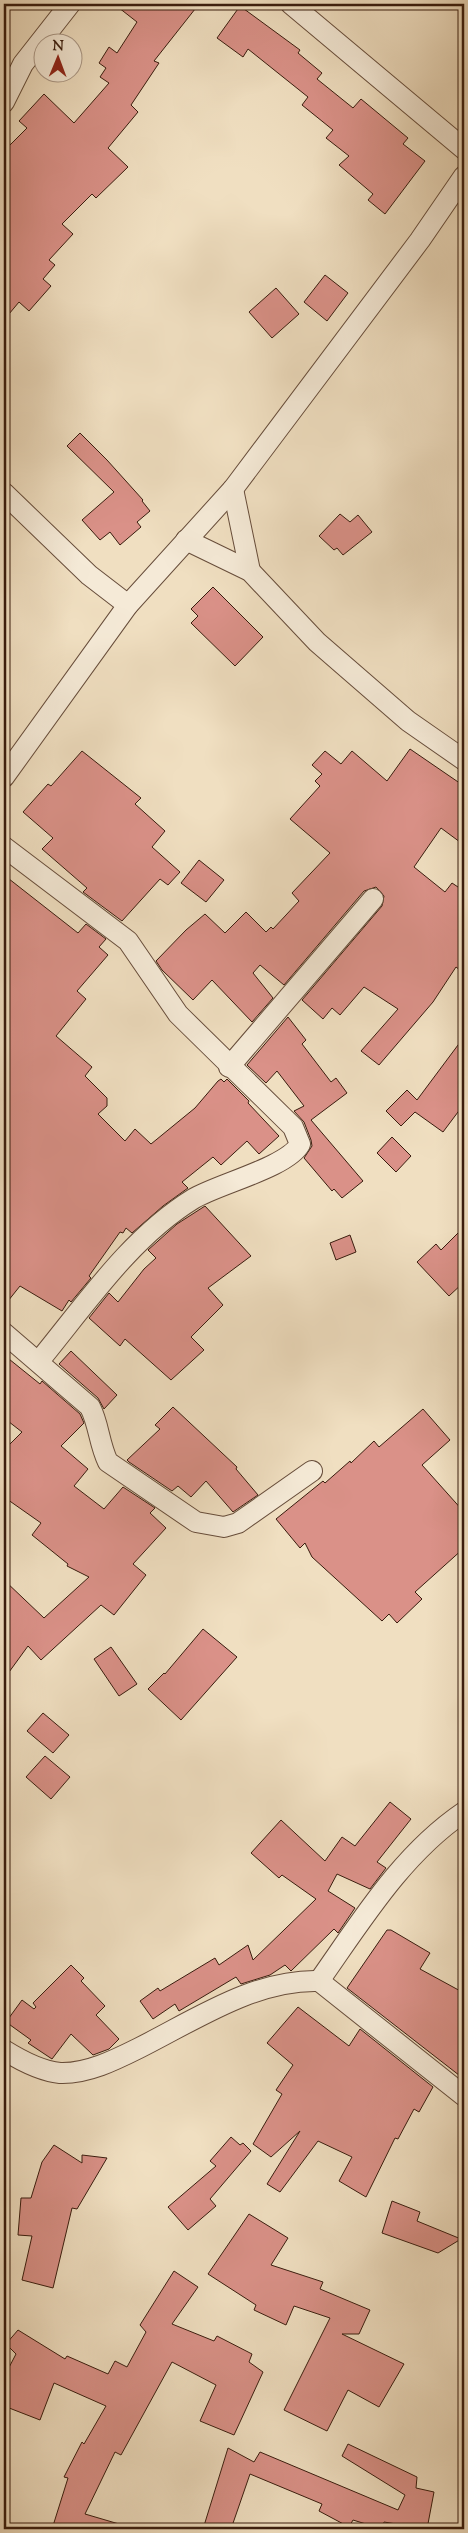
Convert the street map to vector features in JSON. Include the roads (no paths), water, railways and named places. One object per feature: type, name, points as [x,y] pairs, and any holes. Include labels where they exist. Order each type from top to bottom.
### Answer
[{"type":"street","points":[[4,102],[23,64],[70,4]]},
{"type":"street","points":[[291,4],[464,149]]},
{"type":"street","points":[[4,776],[128,606],[233,489],[420,240],[464,176]]},
{"type":"street","points":[[233,489],[250,571]]},
{"type":"street","points":[[4,492],[89,575],[128,606]]},
{"type":"street","points":[[186,540],[250,571],[317,642],[408,721],[464,760]]},
{"type":"street","points":[[4,847],[128,941],[178,1014],[293,1127],[300,1144],[297,1151],[280,1161],[195,1198],[176,1210],[128,1253],[39,1361]]},
{"type":"street","points":[[230,1067],[373,898]]},
{"type":"street","points":[[4,1332],[90,1407],[108,1462],[196,1522],[224,1527],[238,1523],[312,1471]]},
{"type":"street","points":[[319,1981],[384,1889],[428,1840],[464,1812]]},
{"type":"street","points":[[4,2050],[23,2062],[60,2072],[103,2066],[241,1997],[297,1980],[319,1981],[464,2096]]}]
